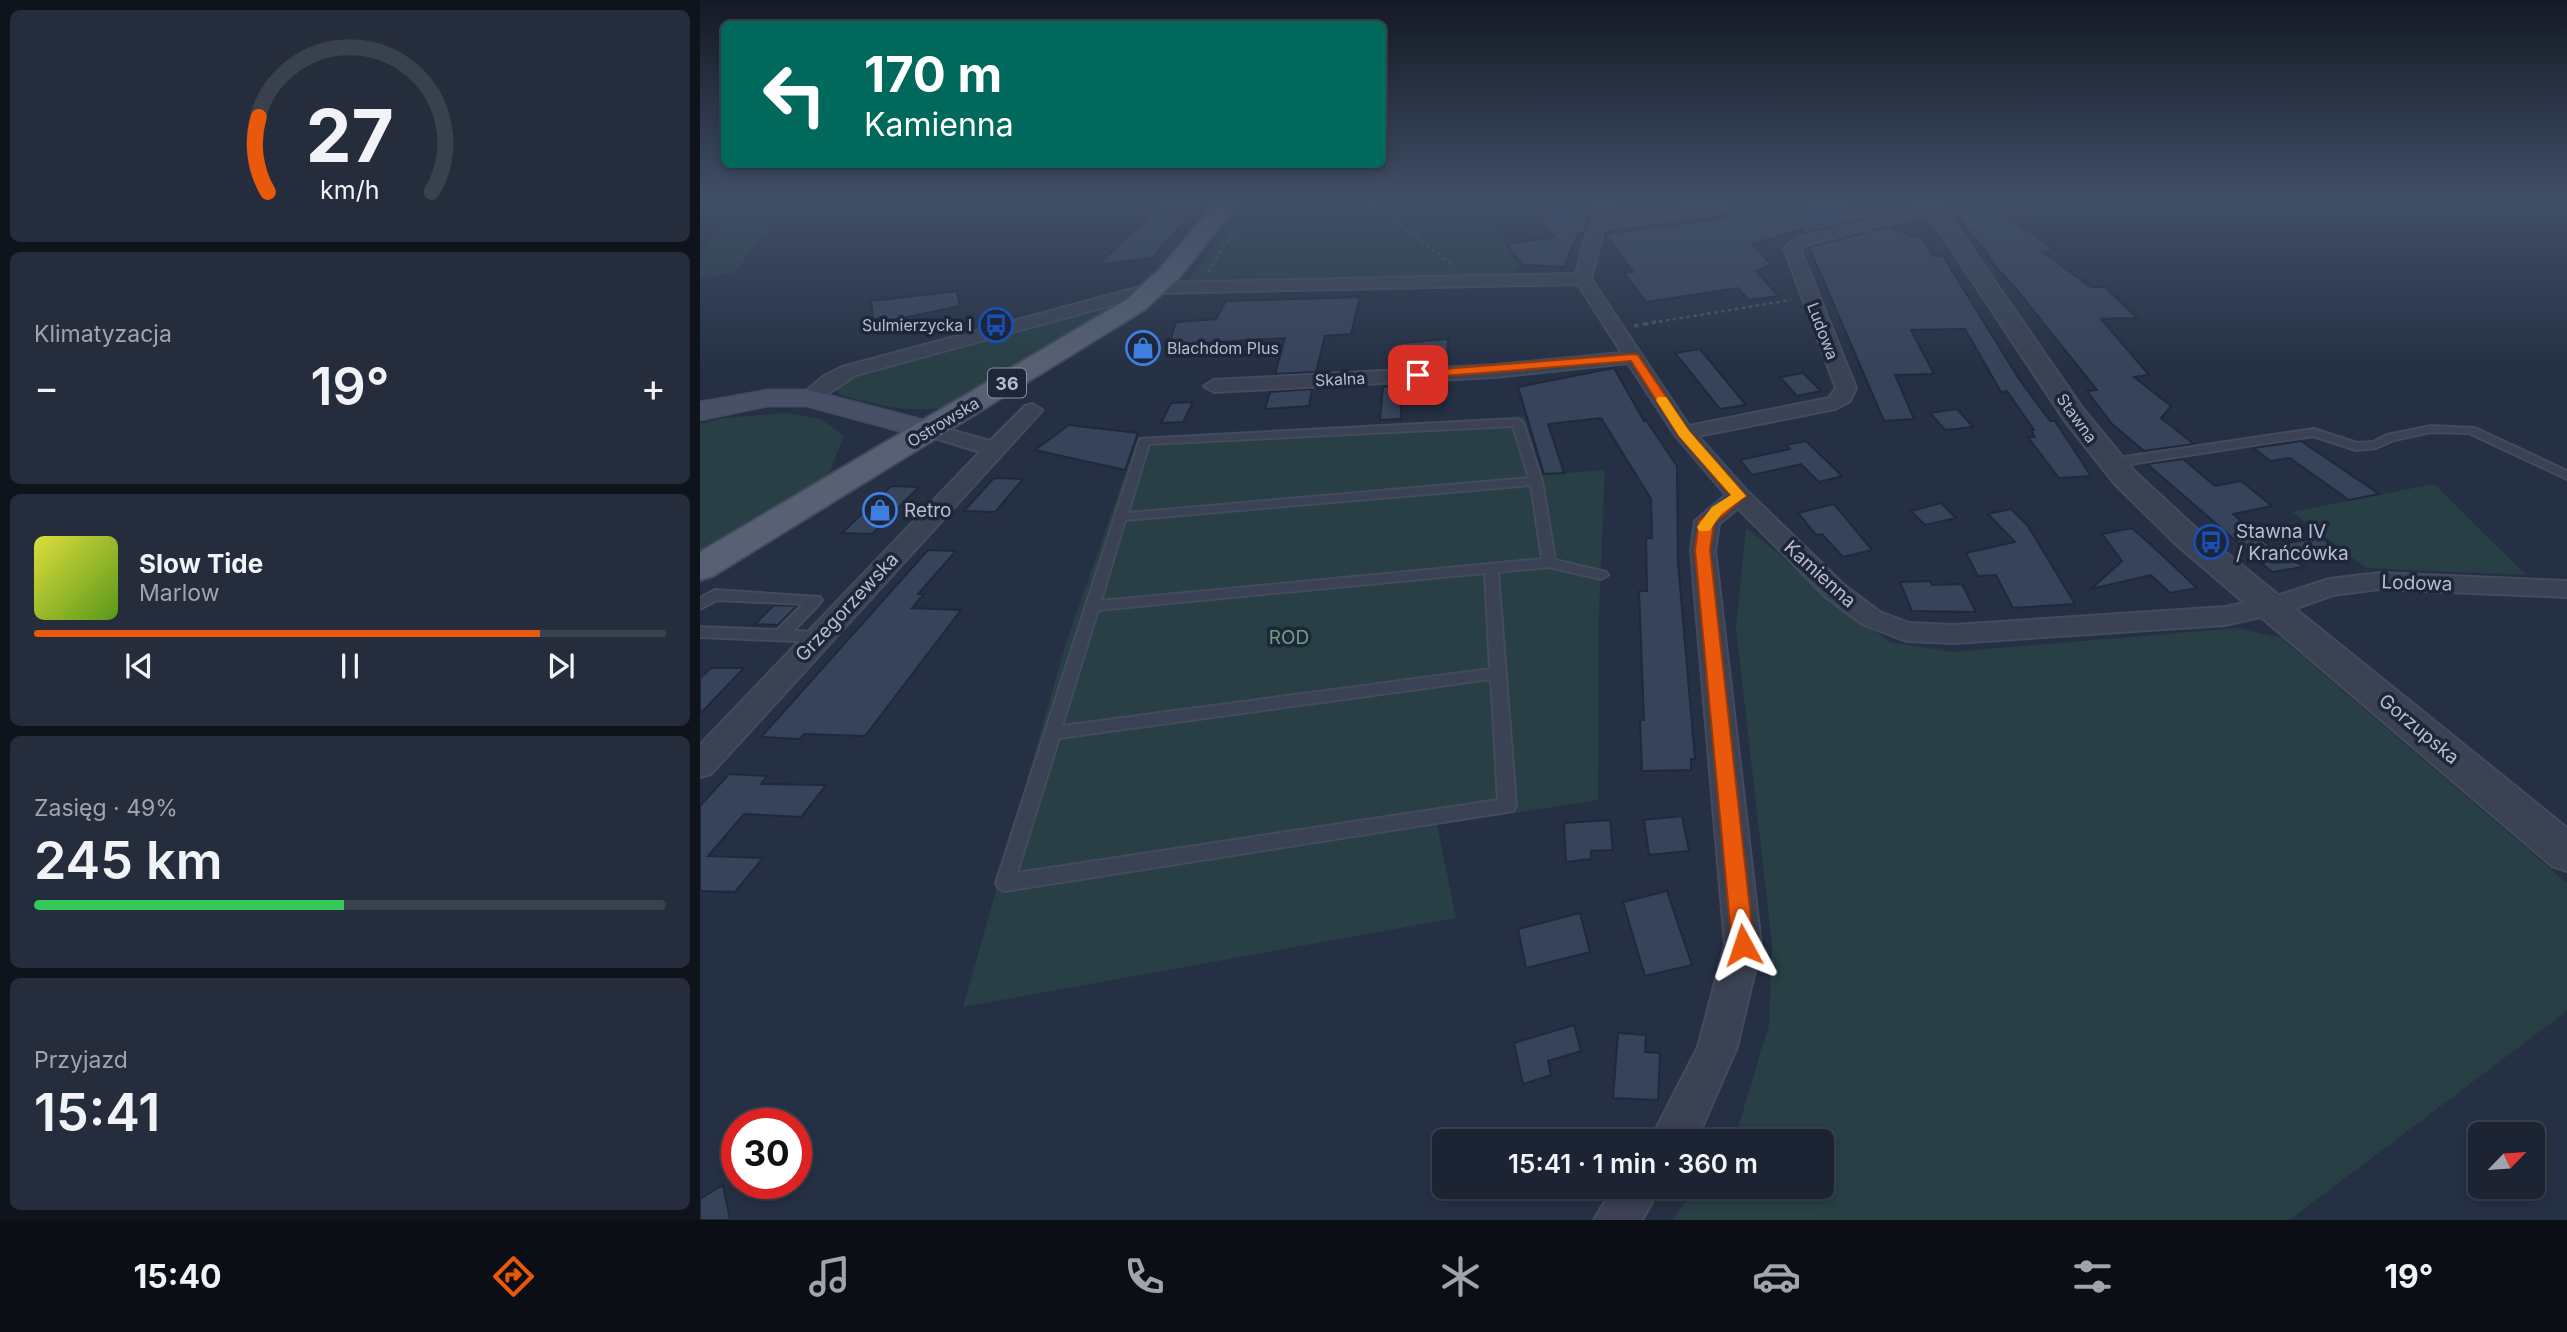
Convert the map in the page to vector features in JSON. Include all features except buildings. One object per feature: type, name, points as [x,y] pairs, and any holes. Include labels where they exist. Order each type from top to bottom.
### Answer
[{"type":"main road","name":"Ostrowska","points":[[700,568],[1117,317],[1156,288],[1183,256]]},
{"type":"main road","points":[[700,411],[768,398],[808,398],[929,430]]},
{"type":"street","points":[[808,398],[831,380],[849,371],[1156,288],[1583,279],[1589,256]]},
{"type":"street","name":"Ludowa","points":[[1684,433],[1835,403],[1843,397],[1846,388],[1794,256]]},
{"type":"street","name":"Stawna","points":[[1963,256],[2074,415],[2111,463],[2176,528],[2270,607]]},
{"type":"street","name":"Kamienna","points":[[1583,279],[1684,433],[1739,496],[1835,591],[1871,618],[1906,632],[1954,634],[2225,616],[2270,607]]},
{"type":"street","name":"Skalna","points":[[1214,386],[1494,371],[1634,357]]},
{"type":"street","name":"Grzegorzewska","points":[[700,765],[1032,410]]},
{"type":"street","points":[[929,430],[994,449]]},
{"type":"street","points":[[1679,1129],[1696,1102],[1725,1032],[1736,994],[1743,945],[1703,550],[1707,521],[1739,496]]},
{"type":"street","name":"Lodowa","points":[[2270,607],[2329,587],[2379,581],[2567,589]]},
{"type":"street","name":"Gorzupska","points":[[2270,607],[2567,853]]},
{"type":"street","points":[[1616,1220],[1631,1199]]},
{"type":"lane","points":[[1491,568],[1507,806],[1005,883],[1144,441],[1517,422],[1536,481],[1549,563]]},
{"type":"lane","points":[[2111,463],[2314,432],[2356,447],[2376,445],[2413,431],[2455,427],[2471,430],[2567,475]]},
{"type":"lane","points":[[1120,517],[1536,481]]},
{"type":"lane","points":[[1092,606],[1549,563],[1601,575]]},
{"type":"lane","points":[[700,604],[715,595],[816,600],[780,636]]},
{"type":"lane","points":[[700,632],[819,637]]},
{"type":"lane","points":[[1052,733],[1498,673]]},
{"type":"path","points":[[1204,275],[1217,256]]},
{"type":"path","points":[[1439,256],[1480,282]]},
{"type":"path","points":[[1616,330],[1810,296]]},
{"type":"green space","points":[[700,256],[747,256],[735,272],[700,279]]},
{"type":"green space","points":[[1206,256],[1514,256],[1522,266],[1507,276],[1187,281]]},
{"type":"green space","points":[[1113,305],[1122,305],[954,405],[925,409],[897,408],[841,395],[835,388],[854,375]]},
{"type":"green space","points":[[785,413],[821,419],[844,436],[826,481],[700,556],[700,424],[724,418]]},
{"type":"green space","name":"ROD","points":[[1524,416],[1542,475],[1605,470],[1599,611],[1598,800],[1437,825],[1456,918],[963,1007],[1065,646],[1138,437]]},
{"type":"green space","points":[[2434,484],[2526,575],[2366,568],[2292,512]]},
{"type":"green space","points":[[1746,527],[1854,617],[1890,642],[1952,652],[2237,628],[2281,638],[2567,883],[2567,1011],[2289,1220],[1673,1220],[1688,1199],[1834,1199],[1834,1129],[1735,1129],[1769,1025],[1772,944],[1736,628]]},
{"type":"slow traffic","points":[[1662,400],[1684,433],[1739,496],[1717,510],[1704,527]]},
{"type":"place","name":"Sulmierzycka I","points":[[996,325]]},
{"type":"place","name":"Blachdom Plus","points":[[1143,348]]},
{"type":"place","name":"Retro","points":[[880,510]]},
{"type":"place","name":"Stawna IV / Krańcówka","points":[[2211,542]]},
{"type":"route","points":[[1418,375],[1494,371],[1634,357],[1684,433],[1739,496],[1717,510],[1707,521],[1703,530],[1703,550],[1743,945]]}]
